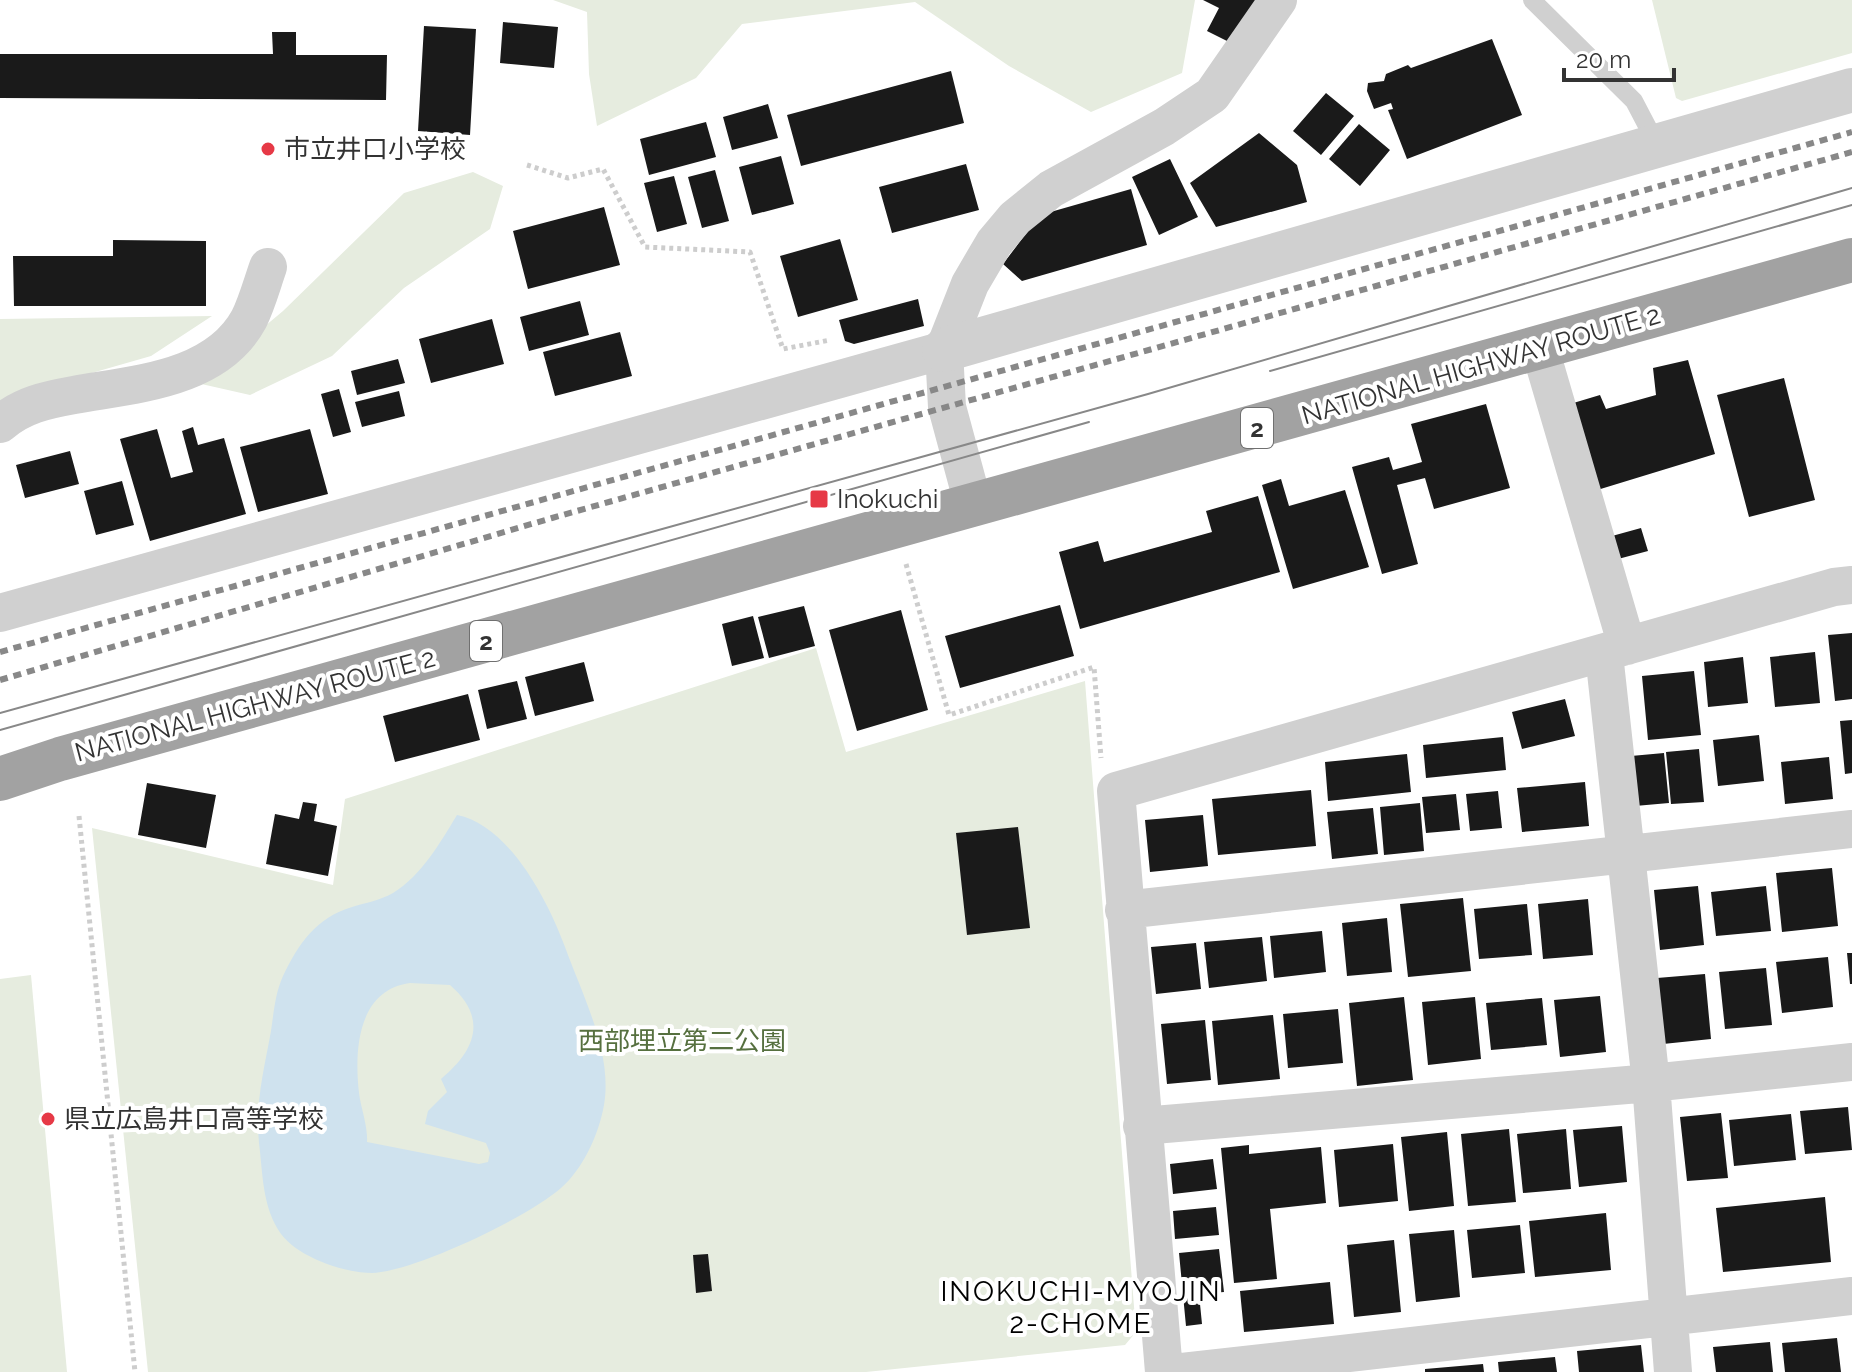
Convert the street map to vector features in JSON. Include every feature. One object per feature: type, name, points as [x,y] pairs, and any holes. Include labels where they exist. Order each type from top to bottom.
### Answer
[{"type":"highway","name":"NATIONAL HIGHWAY ROUTE 2","points":[[0,779],[105,746],[974,507],[1852,260]]},
{"type":"street","points":[[974,507],[947,407],[944,350],[970,284],[994,243],[1015,218],[1051,189],[1164,127],[1212,95],[1278,0]]},
{"type":"street","points":[[0,613],[944,350],[1852,90]]},
{"type":"street","points":[[0,424],[15,412],[43,401],[148,381],[200,366],[225,347],[248,320],[268,267]]},
{"type":"street","points":[[1540,349],[1615,650],[1626,853],[1651,1083],[1673,1372]]},
{"type":"street","points":[[1164,1372],[1116,791],[1834,587],[1852,585]]},
{"type":"street","points":[[1124,910],[1852,829]]},
{"type":"street","points":[[1142,1126],[1651,1083],[1852,1062]]},
{"type":"street","points":[[1182,1372],[1852,1296]]},
{"type":"lane","points":[[1532,0],[1634,101],[1658,145]]},
{"type":"path","points":[[527,165],[568,178],[603,169],[645,247],[750,252],[783,349],[835,339]]},
{"type":"path","points":[[896,528],[949,715],[1094,667],[1102,771]]},
{"type":"path","points":[[79,816],[135,1372]]},
{"type":"green space","points":[[553,0],[1195,0],[1182,73],[1091,112],[1009,66],[915,2],[742,24],[696,78],[597,126],[589,74],[587,12]]},
{"type":"green space","points":[[1652,0],[1852,0],[1852,53],[1682,101],[1676,98]]},
{"type":"green space","points":[[473,172],[503,186],[490,229],[404,288],[332,356],[250,395],[197,383],[283,311],[404,193]]},
{"type":"green space","points":[[212,316],[151,356],[22,393],[0,407],[0,319]]},
{"type":"green space","name":"西部埋立第二公園","points":[[816,648],[846,752],[1085,681],[1136,1332],[1125,1345],[866,1372],[148,1372],[92,828],[333,885],[345,799]]},
{"type":"green space","points":[[31,975],[67,1372],[0,1372],[0,979]]},
{"type":"water","points":[[457,815],[476,822],[510,849],[548,908],[600,1045],[606,1085],[602,1116],[589,1150],[569,1180],[524,1213],[471,1241],[415,1263],[372,1273],[348,1270],[298,1250],[281,1234],[267,1202],[258,1114],[276,996],[289,964],[310,933],[339,912],[383,898],[403,886],[430,858]],"holes":[[[410,983],[450,985],[470,1010],[473,1034],[463,1057],[441,1079],[447,1092],[428,1111],[425,1124],[486,1143],[490,1153],[488,1162],[479,1164],[367,1142],[360,1099],[359,1041],[363,1024],[379,997],[393,988]]]},
{"type":"building","points":[[1203,0],[1261,0],[1237,46],[1207,31],[1219,8]]},
{"type":"building","points":[[503,22],[558,27],[554,68],[500,63]]},
{"type":"building","points":[[424,26],[476,29],[470,135],[418,131]]},
{"type":"building","points":[[272,32],[296,32],[296,55],[387,55],[386,100],[0,98],[0,54],[273,54]]},
{"type":"building","points":[[1492,39],[1522,115],[1407,159],[1388,110],[1393,109],[1391,103],[1374,109],[1367,91],[1368,83],[1384,81],[1386,74],[1408,65],[1411,68]]},
{"type":"building","points":[[951,71],[964,123],[801,166],[787,115]]},
{"type":"building","points":[[1326,93],[1354,116],[1321,155],[1293,131]]},
{"type":"building","points":[[768,104],[778,138],[732,150],[723,117]]},
{"type":"building","points":[[706,122],[716,157],[649,175],[640,139]]},
{"type":"building","points":[[1359,124],[1390,150],[1360,186],[1329,159]]},
{"type":"building","points":[[1259,133],[1297,165],[1307,202],[1216,227],[1190,183]]},
{"type":"building","points":[[781,156],[794,204],[752,215],[739,167]]},
{"type":"building","points":[[1170,159],[1198,217],[1159,235],[1132,177]]},
{"type":"building","points":[[966,164],[979,210],[892,233],[879,187]]},
{"type":"building","points":[[715,170],[729,221],[702,228],[688,177]]},
{"type":"building","points":[[674,176],[687,224],[657,232],[644,183]]},
{"type":"building","points":[[1131,189],[1147,245],[1022,281],[1003,264],[1040,215]]},
{"type":"building","points":[[604,207],[620,265],[528,289],[513,231]]},
{"type":"building","points":[[840,239],[858,300],[798,317],[780,256]]},
{"type":"building","points":[[113,240],[206,241],[206,306],[14,306],[13,256],[113,256]]},
{"type":"building","points":[[918,299],[924,326],[854,344],[845,341],[839,320]]},
{"type":"building","points":[[580,301],[589,335],[529,351],[520,317]]},
{"type":"building","points":[[492,319],[504,364],[431,383],[419,339]]},
{"type":"building","points":[[620,332],[632,376],[555,396],[543,352]]},
{"type":"building","points":[[398,359],[405,383],[357,395],[351,371]]},
{"type":"building","points":[[1688,360],[1715,454],[1594,491],[1570,404],[1600,395],[1606,409],[1656,395],[1653,368]]},
{"type":"building","points":[[1784,378],[1815,500],[1749,517],[1717,395]]},
{"type":"building","points":[[339,389],[351,432],[333,437],[321,394]]},
{"type":"building","points":[[399,391],[405,416],[362,427],[355,402]]},
{"type":"building","points":[[1486,404],[1510,488],[1434,509],[1425,478],[1397,485],[1418,564],[1382,574],[1352,467],[1389,457],[1393,470],[1422,462],[1411,424]]},
{"type":"building","points":[[193,427],[198,445],[224,438],[246,514],[150,541],[120,439],[157,429],[171,478],[193,472],[182,431]]},
{"type":"building","points":[[310,429],[328,494],[258,512],[240,447]]},
{"type":"building","points":[[70,451],[79,484],[25,498],[16,465]]},
{"type":"building","points":[[1281,479],[1289,506],[1345,490],[1369,567],[1293,589],[1262,485]]},
{"type":"building","points":[[122,481],[134,525],[96,535],[84,491]]},
{"type":"building","points":[[1258,496],[1280,572],[1080,629],[1059,552],[1098,541],[1104,562],[1212,532],[1206,511]]},
{"type":"building","points":[[1641,528],[1648,551],[1618,559],[1612,536]]},
{"type":"building","points":[[1060,605],[1074,656],[960,688],[945,636]]},
{"type":"building","points":[[804,606],[815,646],[769,658],[758,617]]},
{"type":"building","points":[[901,610],[928,710],[857,731],[829,630]]},
{"type":"building","points":[[753,616],[764,658],[732,666],[722,624]]},
{"type":"building","points":[[1852,633],[1852,699],[1835,701],[1828,635]]},
{"type":"building","points":[[1815,652],[1820,703],[1775,707],[1770,657]]},
{"type":"building","points":[[1743,657],[1748,703],[1708,707],[1704,662]]},
{"type":"building","points":[[584,662],[594,701],[535,716],[525,677]]},
{"type":"building","points":[[1694,671],[1701,735],[1648,740],[1642,676]]},
{"type":"building","points":[[517,681],[527,719],[487,729],[478,690]]},
{"type":"building","points":[[468,694],[480,740],[395,762],[383,716]]},
{"type":"building","points":[[1565,699],[1575,736],[1522,749],[1512,712]]},
{"type":"building","points":[[1852,720],[1852,773],[1845,774],[1840,721]]},
{"type":"building","points":[[1759,735],[1764,781],[1718,786],[1713,740]]},
{"type":"building","points":[[1503,737],[1506,770],[1426,778],[1423,745]]},
{"type":"building","points":[[1699,749],[1704,802],[1671,804],[1666,752]]},
{"type":"building","points":[[1664,753],[1669,803],[1635,806],[1631,756]]},
{"type":"building","points":[[1407,754],[1411,792],[1328,801],[1325,762]]},
{"type":"building","points":[[1829,757],[1833,799],[1785,804],[1781,762]]},
{"type":"building","points":[[1585,782],[1589,826],[1522,832],[1517,788]]},
{"type":"building","points":[[147,783],[216,795],[206,848],[138,835]]},
{"type":"building","points":[[1311,790],[1316,846],[1218,855],[1212,799]]},
{"type":"building","points":[[1498,791],[1502,828],[1470,831],[1466,794]]},
{"type":"building","points":[[1456,794],[1460,830],[1426,833],[1422,797]]},
{"type":"building","points":[[303,802],[317,804],[314,821],[337,826],[328,876],[266,864],[275,814],[299,819]]},
{"type":"building","points":[[1420,803],[1424,851],[1384,855],[1380,807]]},
{"type":"building","points":[[1373,808],[1378,854],[1332,859],[1327,812]]},
{"type":"building","points":[[1203,815],[1208,866],[1150,872],[1145,820]]},
{"type":"building","points":[[1018,827],[1030,928],[967,935],[956,833]]},
{"type":"building","points":[[1832,868],[1838,926],[1782,932],[1776,873]]},
{"type":"building","points":[[1698,886],[1704,945],[1660,950],[1654,890]]},
{"type":"building","points":[[1766,886],[1771,931],[1716,936],[1711,892]]},
{"type":"building","points":[[1463,898],[1471,971],[1408,977],[1400,904]]},
{"type":"building","points":[[1588,899],[1593,955],[1543,959],[1538,904]]},
{"type":"building","points":[[1527,904],[1532,955],[1479,959],[1474,909]]},
{"type":"building","points":[[1387,918],[1392,972],[1347,976],[1342,923]]},
{"type":"building","points":[[1322,931],[1326,972],[1274,978],[1270,936]]},
{"type":"building","points":[[1262,937],[1267,981],[1209,988],[1204,942]]},
{"type":"building","points":[[1196,943],[1201,989],[1156,994],[1151,947]]},
{"type":"building","points":[[1847,953],[1852,953],[1852,984],[1850,984]]},
{"type":"building","points":[[1828,957],[1833,1007],[1782,1013],[1776,962]]},
{"type":"building","points":[[1766,968],[1772,1025],[1725,1029],[1719,972]]},
{"type":"building","points":[[1705,974],[1711,1039],[1663,1044],[1657,978]]},
{"type":"building","points":[[1600,996],[1606,1052],[1560,1057],[1554,1000]]},
{"type":"building","points":[[1404,997],[1413,1080],[1357,1086],[1349,1003]]},
{"type":"building","points":[[1475,997],[1481,1059],[1428,1065],[1422,1002]]},
{"type":"building","points":[[1542,998],[1547,1045],[1491,1050],[1486,1003]]},
{"type":"building","points":[[1338,1009],[1343,1063],[1288,1068],[1283,1014]]},
{"type":"building","points":[[1273,1015],[1280,1079],[1218,1085],[1212,1021]]},
{"type":"building","points":[[1205,1020],[1211,1080],[1167,1084],[1161,1024]]},
{"type":"building","points":[[1848,1107],[1852,1150],[1805,1154],[1800,1111]]},
{"type":"building","points":[[1721,1113],[1728,1178],[1687,1181],[1680,1117]]},
{"type":"building","points":[[1791,1114],[1796,1160],[1734,1166],[1729,1120]]},
{"type":"building","points":[[1622,1126],[1627,1182],[1579,1187],[1573,1130]]},
{"type":"building","points":[[1509,1129],[1516,1202],[1468,1206],[1461,1134]]},
{"type":"building","points":[[1566,1129],[1571,1189],[1523,1193],[1517,1134]]},
{"type":"building","points":[[1447,1132],[1454,1206],[1409,1211],[1401,1137]]},
{"type":"building","points":[[1393,1144],[1398,1201],[1339,1207],[1334,1150]]},
{"type":"building","points":[[1249,1145],[1249,1154],[1321,1147],[1326,1203],[1270,1209],[1277,1279],[1234,1283],[1221,1148]]},
{"type":"building","points":[[1213,1159],[1217,1189],[1173,1194],[1170,1164]]},
{"type":"building","points":[[1825,1197],[1831,1262],[1723,1272],[1716,1208]]},
{"type":"building","points":[[1216,1207],[1219,1235],[1175,1239],[1173,1211]]},
{"type":"building","points":[[1606,1213],[1611,1270],[1535,1277],[1529,1221]]},
{"type":"building","points":[[1520,1225],[1525,1273],[1472,1278],[1467,1230]]},
{"type":"building","points":[[1454,1230],[1460,1297],[1416,1302],[1409,1234]]},
{"type":"building","points":[[1394,1240],[1401,1312],[1354,1317],[1347,1245]]},
{"type":"building","points":[[1219,1249],[1224,1292],[1199,1294],[1202,1324],[1186,1326],[1179,1253]]},
{"type":"building","points":[[708,1254],[712,1291],[696,1293],[693,1255]]},
{"type":"building","points":[[1330,1282],[1334,1324],[1244,1332],[1240,1291]]},
{"type":"building","points":[[1837,1338],[1841,1372],[1785,1372],[1782,1343]]},
{"type":"building","points":[[1770,1342],[1773,1372],[1716,1372],[1713,1347]]},
{"type":"building","points":[[1641,1345],[1644,1372],[1579,1372],[1577,1351]]},
{"type":"building","points":[[1555,1357],[1557,1372],[1499,1372],[1498,1362]]},
{"type":"building","points":[[1483,1364],[1484,1372],[1425,1372],[1425,1369]]},
{"type":"tram line","points":[[0,713],[1148,394],[1852,188]]},
{"type":"tram line","points":[[1270,371],[1852,205]]},
{"type":"tram line","points":[[0,730],[1089,422]]},
{"type":"railway","points":[[0,652],[1852,132]]},
{"type":"railway","points":[[0,680],[552,518],[1852,152]]},
{"type":"place","name":"市立井口小学校","points":[[268,149]]},
{"type":"place","name":"Inokuchi","points":[[819,499]]},
{"type":"place","name":"県立広島井口高等学校","points":[[48,1119]]},
{"type":"district","name":"INOKUCHI-MYOJIN 2-CHOME","points":[[1081,1307]]}]
